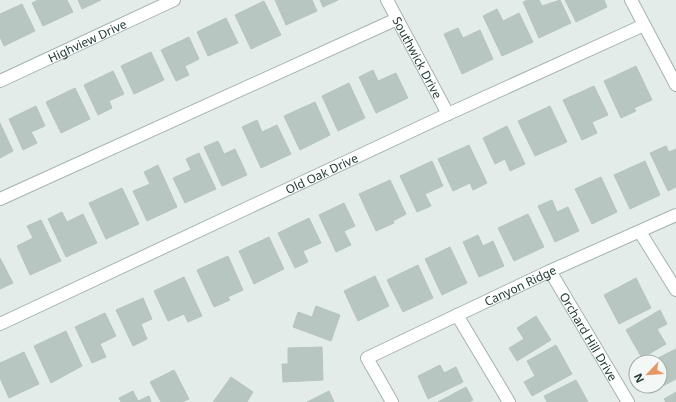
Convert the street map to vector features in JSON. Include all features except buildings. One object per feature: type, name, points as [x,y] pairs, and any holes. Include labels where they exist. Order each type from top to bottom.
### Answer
[{"type":"street","name":"Highview Drive","points":[[0,81],[174,0]]},
{"type":"street","name":"Southwick Drive","points":[[387,0],[448,114]]},
{"type":"street","points":[[631,0],[676,85]]},
{"type":"street","points":[[0,200],[397,19]]},
{"type":"street","name":"Old Oak Drive","points":[[0,324],[448,114],[644,25]]},
{"type":"street","name":"Canyon Ridge","points":[[392,402],[366,358],[550,271],[676,216]]},
{"type":"street","points":[[640,232],[676,290]]},
{"type":"street","name":"Orchard Hill Drive","points":[[550,271],[628,402]]},
{"type":"street","points":[[457,315],[509,402]]}]
